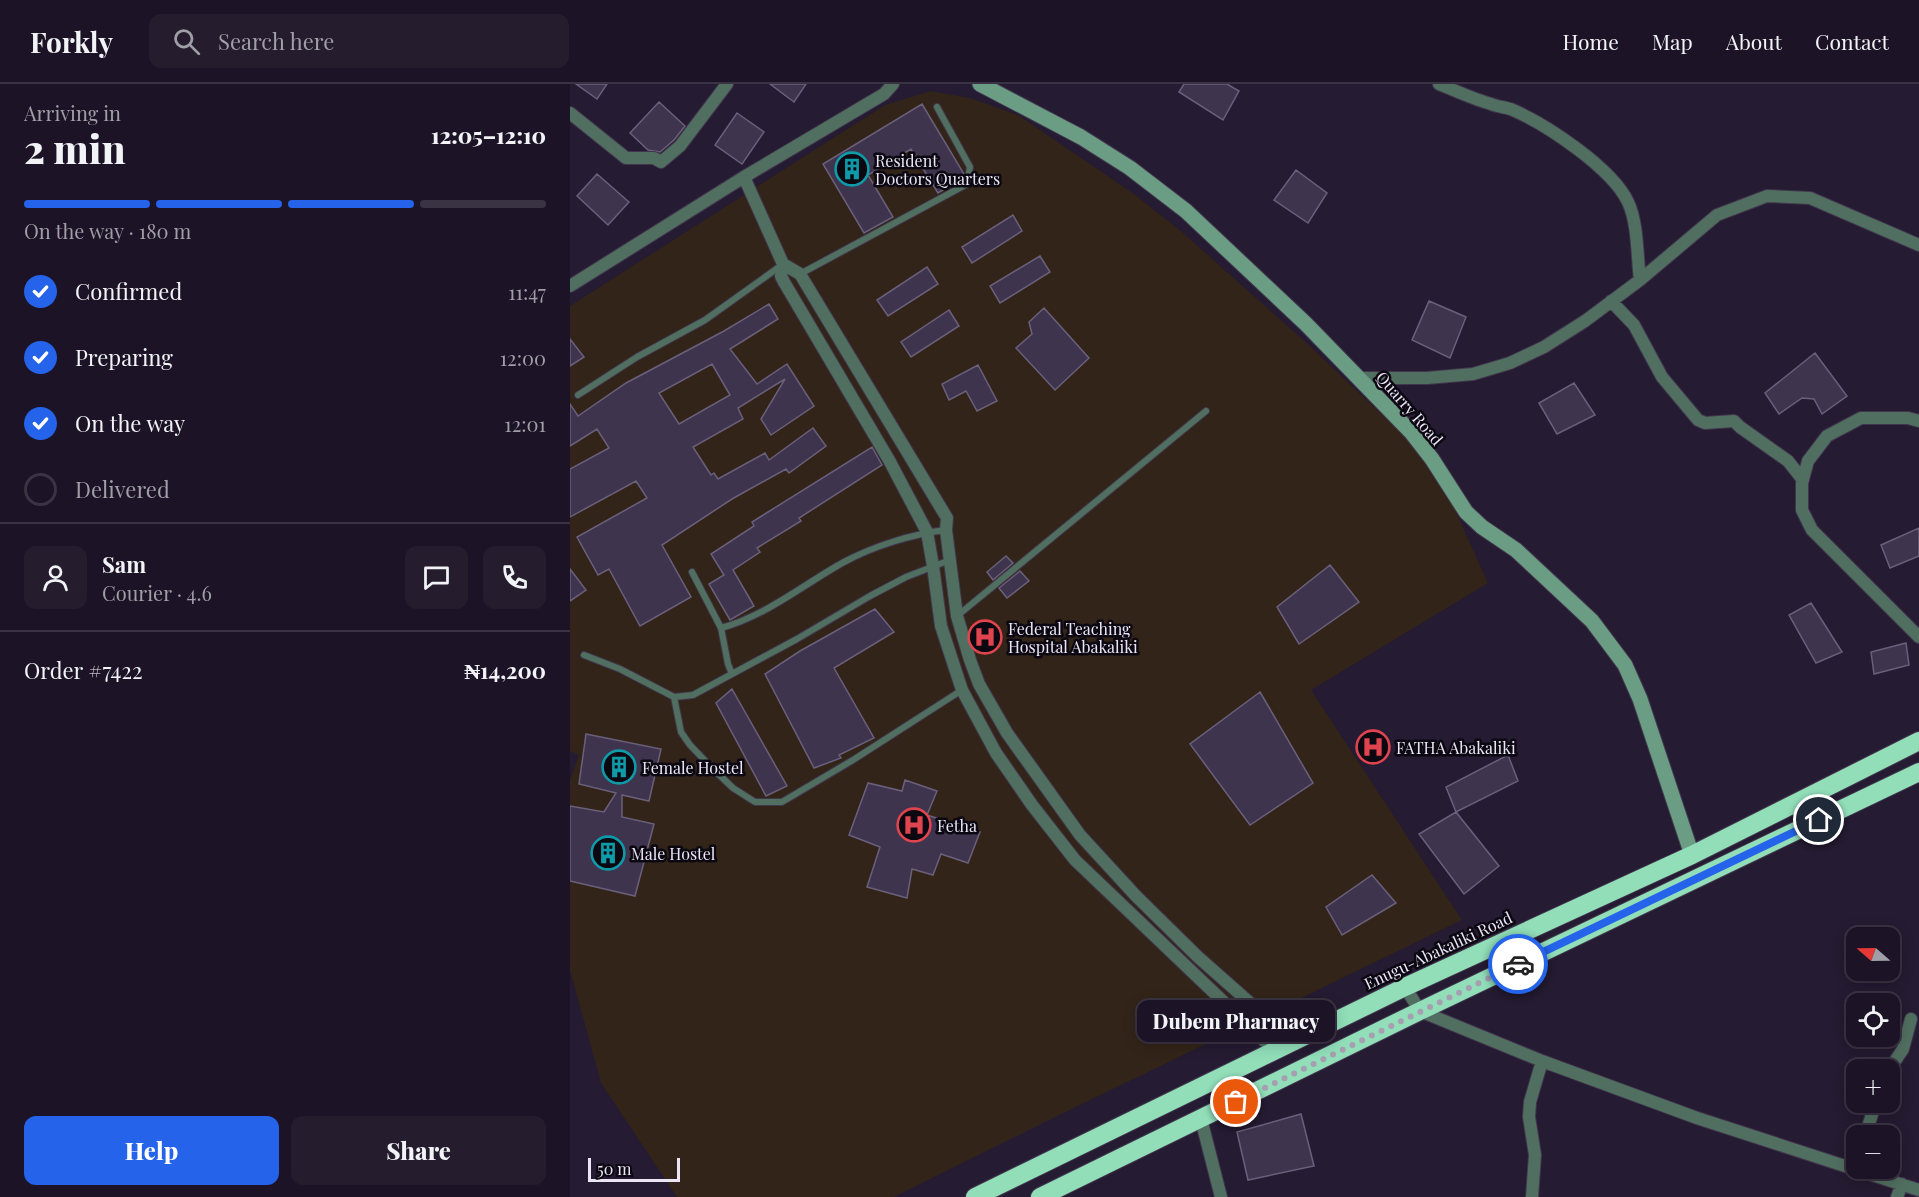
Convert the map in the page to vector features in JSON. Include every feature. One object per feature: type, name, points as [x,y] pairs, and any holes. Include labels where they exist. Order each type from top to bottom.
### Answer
[{"type":"highway","name":"Enugu-Abakaliki Road","points":[[975,1197],[1281,1046],[1692,855],[1919,741]]},
{"type":"highway","points":[[1040,1197],[1420,1011],[1919,772]]},
{"type":"street","points":[[570,113],[626,158],[654,158],[661,162],[680,146],[727,84]]},
{"type":"street","points":[[570,286],[744,177],[884,94],[893,84]]},
{"type":"street","name":"Quarry Road","points":[[980,84],[1081,137],[1130,168],[1186,211],[1306,324],[1411,432],[1432,459],[1466,512],[1482,527],[1516,550],[1537,568],[1592,621],[1625,665],[1640,699],[1692,855]]},
{"type":"street","points":[[1439,84],[1481,101],[1510,109],[1531,119],[1551,130],[1598,167],[1628,201],[1633,218],[1640,279]]},
{"type":"street","points":[[744,177],[783,264],[784,282],[889,460],[927,532],[940,626],[962,690],[996,753],[1032,805],[1075,860],[1121,907],[1281,1046]]},
{"type":"street","points":[[1360,378],[1428,378],[1473,374],[1510,363],[1544,347],[1586,321],[1717,214],[1767,196],[1810,198],[1919,245]]},
{"type":"street","points":[[783,264],[800,274],[947,518],[946,530],[957,616],[979,684],[1008,733],[1080,835],[1136,896],[1198,957],[1275,1026],[1281,1046]]},
{"type":"street","points":[[1611,301],[1634,326],[1662,377],[1698,420],[1705,423],[1734,421],[1788,461],[1803,480]]},
{"type":"street","points":[[814,335],[831,325]]},
{"type":"street","points":[[863,418],[880,407]]},
{"type":"street","points":[[1919,421],[1908,418],[1861,418],[1827,436],[1809,461],[1803,480],[1802,510],[1812,530],[1919,637]]},
{"type":"street","points":[[1405,987],[1420,1011],[1542,1061],[1697,1118],[1846,1160]]},
{"type":"street","points":[[1896,1059],[1903,1049],[1911,1019]]},
{"type":"street","points":[[1532,1197],[1535,1155],[1529,1118],[1530,1102],[1542,1061]]},
{"type":"street","points":[[1201,1119],[1221,1197]]},
{"type":"street","points":[[1891,1179],[1919,1190]]},
{"type":"street","points":[[1897,1197],[1902,1184]]},
{"type":"lane","points":[[800,274],[967,184],[970,167],[937,107]]},
{"type":"lane","points":[[578,394],[636,357],[705,320],[783,264]]},
{"type":"lane","points":[[957,616],[1206,411]]},
{"type":"lane","points":[[722,628],[753,617],[846,561],[927,532],[946,530]]},
{"type":"lane","points":[[584,655],[620,669],[674,697],[693,695],[797,639],[870,596],[950,560]]},
{"type":"lane","points":[[692,572],[722,628],[732,674]]},
{"type":"lane","points":[[674,697],[681,732],[713,769],[733,788],[755,802],[782,802],[853,760],[962,690]]},
{"type":"shaded area","name":"Federal Teaching Hospital Abakaliki","points":[[931,91],[970,98],[1018,115],[1134,194],[1182,232],[1310,346],[1418,449],[1447,492],[1488,583],[1311,690],[1462,920],[894,1197],[677,1197],[601,1083],[570,970],[570,780],[579,755],[570,751],[570,306],[885,105]]},
{"type":"building","points":[[576,84],[607,84],[597,99]]},
{"type":"building","points":[[770,84],[806,84],[794,102]]},
{"type":"building","points":[[1184,84],[1227,84],[1239,91],[1223,120],[1179,92]]},
{"type":"building","points":[[659,102],[685,126],[660,152],[648,150],[630,133]]},
{"type":"building","name":"Resident Doctors Quarters","points":[[922,104],[964,174],[963,178],[938,193],[911,149],[868,175],[893,217],[864,233],[823,164]]},
{"type":"building","points":[[737,113],[764,132],[742,164],[715,145]]},
{"type":"building","points":[[1296,170],[1327,193],[1308,223],[1274,200]]},
{"type":"building","points":[[597,174],[629,202],[608,225],[577,196]]},
{"type":"building","points":[[1013,215],[1022,231],[972,263],[962,247]]},
{"type":"building","points":[[1040,256],[1050,272],[1000,303],[990,286]]},
{"type":"building","points":[[927,267],[938,284],[888,316],[877,300]]},
{"type":"building","points":[[1429,301],[1466,317],[1450,358],[1412,340]]},
{"type":"building","points":[[769,304],[778,319],[730,349],[757,384],[787,364],[814,406],[771,435],[761,419],[785,379],[738,408],[743,419],[693,447],[711,475],[714,473],[718,479],[765,453],[769,460],[813,428],[826,446],[789,473],[786,469],[732,499],[662,545],[691,597],[640,626],[609,569],[598,575],[577,537],[647,498],[636,481],[570,517],[570,469],[609,448],[597,429],[570,446],[570,404],[578,416],[626,383],[724,331]],"holes":[[[712,364],[730,395],[679,424],[659,393]]]},
{"type":"building","points":[[1044,308],[1089,358],[1055,390],[1016,348],[1032,334],[1029,322]]},
{"type":"building","points":[[949,310],[959,326],[911,357],[901,342]]},
{"type":"building","points":[[570,339],[584,357],[570,366]]},
{"type":"building","points":[[1815,353],[1847,396],[1822,414],[1814,399],[1802,398],[1779,414],[1765,393]]},
{"type":"building","points":[[978,365],[997,401],[977,411],[966,391],[949,400],[942,384]]},
{"type":"building","points":[[1574,383],[1595,415],[1557,434],[1539,403]]},
{"type":"building","points":[[872,447],[882,465],[799,518],[801,521],[757,548],[760,552],[733,570],[754,606],[730,620],[709,584],[724,575],[711,554],[754,526],[752,522]]},
{"type":"building","points":[[1919,528],[1919,556],[1890,568],[1881,545]]},
{"type":"building","points":[[1006,556],[1013,563],[993,580],[987,572]]},
{"type":"building","points":[[1330,565],[1359,602],[1299,644],[1277,607]]},
{"type":"building","points":[[570,569],[586,590],[570,601]]},
{"type":"building","points":[[1020,571],[1029,581],[1007,598],[999,588]]},
{"type":"building","points":[[1811,603],[1842,652],[1816,663],[1789,615]]},
{"type":"building","points":[[875,609],[894,632],[834,668],[874,738],[839,755],[841,758],[814,768],[765,674],[800,651]]},
{"type":"building","points":[[1906,643],[1909,665],[1874,674],[1871,652]]},
{"type":"building","points":[[732,689],[787,786],[766,796],[716,703]]},
{"type":"building","points":[[1260,692],[1313,783],[1250,825],[1190,744]]},
{"type":"building","points":[[586,734],[661,749],[649,801],[622,795],[622,817],[654,824],[635,896],[570,881],[570,806],[604,812],[616,793],[579,784]]},
{"type":"building","points":[[1508,755],[1518,781],[1456,812],[1446,787]]},
{"type":"building","points":[[905,780],[937,791],[927,815],[980,832],[968,863],[941,854],[933,875],[912,869],[907,898],[867,887],[880,847],[849,835],[868,783],[902,791]]},
{"type":"building","points":[[1456,812],[1499,866],[1464,894],[1419,834]]},
{"type":"building","points":[[1372,875],[1396,903],[1342,935],[1326,907]]},
{"type":"building","points":[[1301,1114],[1314,1166],[1248,1180],[1237,1132]]},
{"type":"way so far","points":[[1236,1102],[1518,964]]},
{"type":"place","name":"Resident Doctors Quarters","points":[[852,169]]},
{"type":"place","name":"Federal Teaching Hospital Abakaliki","points":[[985,637]]},
{"type":"place","name":"FATHA Abakaliki","points":[[1373,747]]},
{"type":"place","name":"Female Hostel","points":[[619,767]]},
{"type":"place","name":"Fetha","points":[[914,825]]},
{"type":"place","name":"Male Hostel","points":[[608,853]]},
{"type":"place","name":"Dubem Pharmacy","points":[[1236,1102]]},
{"type":"route","points":[[1518,964],[1819,820]]}]
